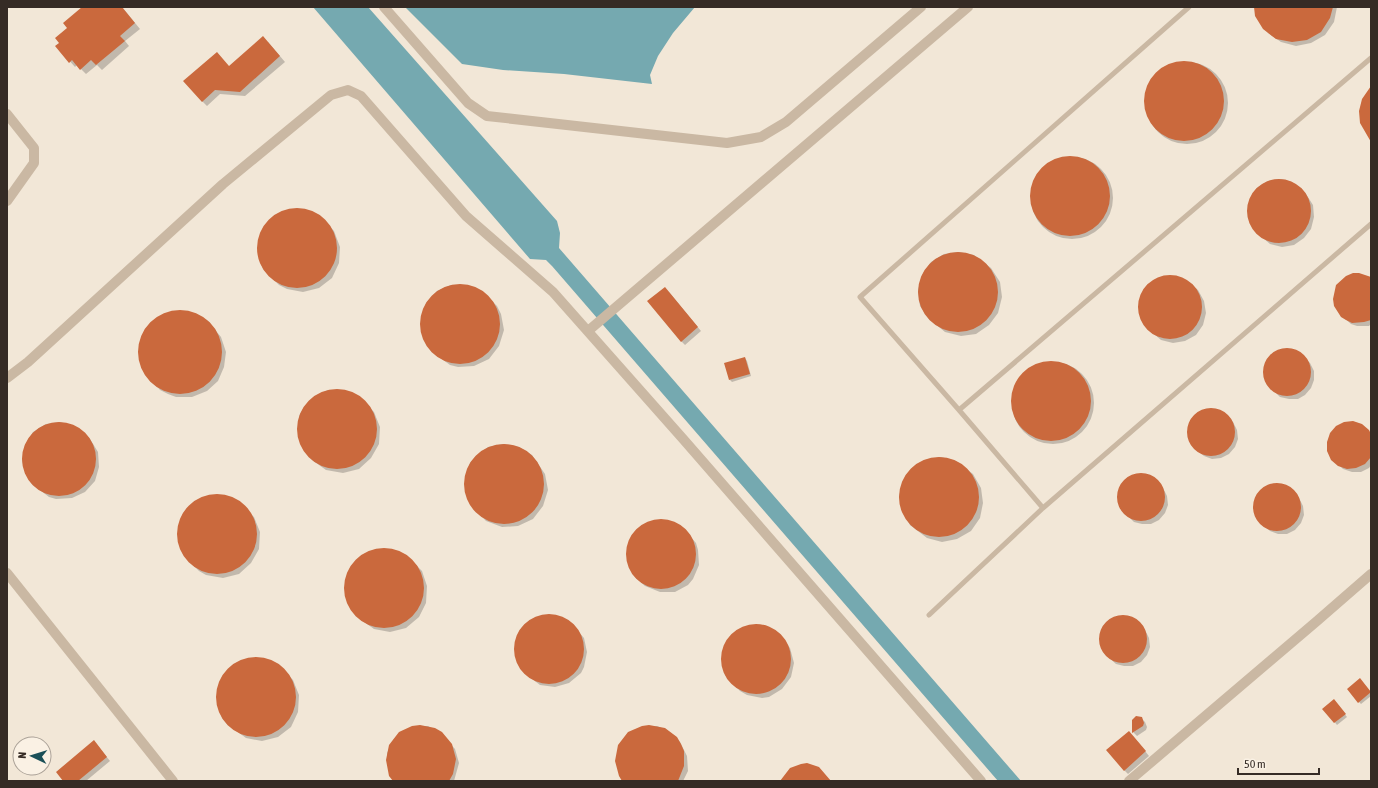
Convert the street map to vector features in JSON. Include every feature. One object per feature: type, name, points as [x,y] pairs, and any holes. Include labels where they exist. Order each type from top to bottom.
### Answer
[{"type":"street","points":[[384,7],[468,103],[487,116],[727,144],[761,137],[786,122],[921,7]]},
{"type":"street","points":[[592,328],[622,304],[968,7]]},
{"type":"street","points":[[7,378],[28,362],[223,184],[331,95],[348,90],[361,96],[466,216],[592,328],[684,440],[981,781]]},
{"type":"street","points":[[7,114],[34,148],[34,163],[7,201]]},
{"type":"street","points":[[7,574],[174,781]]},
{"type":"street","points":[[1129,781],[1318,621],[1371,574]]},
{"type":"lane","points":[[1043,508],[860,297],[1189,7]]},
{"type":"lane","points":[[959,410],[1371,58]]},
{"type":"lane","points":[[929,615],[1043,508],[1371,224]]},
{"type":"water","points":[[313,7],[368,7],[557,221],[560,233],[559,248],[1021,781],[998,781],[552,266],[546,260],[530,259]]},
{"type":"water","points":[[405,7],[695,7],[673,33],[658,56],[650,75],[652,84],[564,74],[503,70],[462,64]]},
{"type":"building","points":[[82,7],[122,7],[135,23],[120,36],[125,41],[96,65],[91,60],[80,70],[72,60],[69,63],[55,46],[59,43],[55,38],[67,28],[63,23]]},
{"type":"building","points":[[1254,7],[1333,7],[1330,18],[1321,32],[1307,40],[1292,42],[1276,39],[1263,29],[1255,16]]},
{"type":"building","points":[[263,36],[280,56],[240,92],[215,90],[202,102],[183,81],[217,52],[229,66]]},
{"type":"building","points":[[1176,61],[1192,61],[1213,72],[1224,93],[1224,109],[1213,130],[1192,141],[1176,141],[1162,135],[1155,130],[1150,123],[1144,109],[1144,93],[1150,79],[1155,72],[1162,67]]},
{"type":"building","points":[[1371,86],[1371,142],[1360,123],[1359,111],[1362,99]]},
{"type":"building","points":[[1062,156],[1078,156],[1099,167],[1110,188],[1110,204],[1099,225],[1078,236],[1062,236],[1048,230],[1041,225],[1036,218],[1030,204],[1030,188],[1036,174],[1041,167],[1048,162]]},
{"type":"building","points":[[1279,179],[1291,181],[1302,188],[1309,199],[1311,211],[1309,223],[1302,234],[1291,241],[1279,243],[1267,241],[1256,234],[1249,223],[1247,211],[1249,199],[1256,188],[1267,181]]},
{"type":"building","points":[[297,208],[312,211],[325,220],[334,233],[337,248],[334,263],[325,276],[312,285],[297,288],[282,285],[269,276],[260,263],[257,248],[260,233],[269,220],[282,211]]},
{"type":"building","points":[[950,252],[966,252],[987,263],[998,284],[998,300],[987,321],[966,332],[950,332],[936,326],[929,321],[924,314],[918,300],[918,284],[924,270],[929,263],[936,258]]},
{"type":"building","points":[[1353,273],[1359,273],[1371,277],[1371,320],[1352,323],[1341,317],[1334,306],[1333,299],[1336,285],[1346,276]]},
{"type":"building","points":[[1170,275],[1182,277],[1193,284],[1200,295],[1202,307],[1200,319],[1193,330],[1182,337],[1170,339],[1158,337],[1147,330],[1140,319],[1138,307],[1140,295],[1147,284],[1158,277]]},
{"type":"building","points":[[460,284],[475,287],[488,296],[497,309],[500,324],[497,339],[488,352],[475,361],[460,364],[445,361],[432,352],[423,339],[420,324],[423,309],[432,296],[445,287]]},
{"type":"building","points":[[665,287],[698,327],[681,342],[647,301]]},
{"type":"building","points":[[180,310],[196,313],[210,322],[219,336],[222,352],[219,368],[210,382],[196,391],[180,394],[164,391],[150,382],[141,368],[138,352],[141,336],[150,322],[164,313]]},
{"type":"building","points":[[1287,348],[1296,350],[1304,355],[1309,363],[1311,372],[1309,381],[1304,389],[1296,394],[1287,396],[1278,394],[1270,389],[1265,381],[1263,372],[1265,363],[1270,355],[1278,350]]},
{"type":"building","points":[[745,357],[750,374],[729,380],[724,363]]},
{"type":"building","points":[[1043,361],[1059,361],[1080,372],[1091,393],[1091,409],[1080,430],[1059,441],[1043,441],[1029,435],[1022,430],[1017,423],[1011,409],[1011,393],[1017,379],[1022,372],[1029,367]]},
{"type":"building","points":[[337,389],[352,392],[365,401],[374,414],[377,429],[374,444],[365,457],[352,466],[337,469],[322,466],[309,457],[300,444],[297,429],[300,414],[309,401],[322,392]]},
{"type":"building","points":[[1211,408],[1220,410],[1228,415],[1233,423],[1235,432],[1233,441],[1228,449],[1220,454],[1211,456],[1202,454],[1194,449],[1189,441],[1187,432],[1189,423],[1194,415],[1202,410]]},
{"type":"building","points":[[1353,421],[1362,424],[1371,434],[1371,457],[1365,464],[1356,468],[1347,469],[1338,466],[1331,460],[1327,451],[1327,442],[1330,433],[1336,426],[1344,422]]},
{"type":"building","points":[[52,422],[66,422],[80,428],[90,438],[96,452],[94,473],[90,480],[80,490],[66,496],[52,496],[38,490],[28,480],[22,466],[22,452],[28,438],[38,428]]},
{"type":"building","points":[[504,444],[519,447],[532,456],[541,469],[544,484],[541,499],[532,512],[519,521],[504,524],[489,521],[476,512],[467,499],[464,484],[467,469],[476,456],[489,447]]},
{"type":"building","points":[[931,457],[947,457],[968,468],[979,489],[979,505],[968,526],[947,537],[931,537],[917,531],[910,526],[905,519],[899,505],[899,489],[905,475],[910,468],[917,463]]},
{"type":"building","points":[[1141,473],[1150,475],[1158,480],[1163,488],[1165,497],[1163,506],[1158,514],[1150,519],[1141,521],[1132,519],[1124,514],[1119,506],[1117,497],[1119,488],[1124,480],[1132,475]]},
{"type":"building","points":[[1277,483],[1286,485],[1294,490],[1299,498],[1301,507],[1299,516],[1294,524],[1286,529],[1277,531],[1268,529],[1260,524],[1255,516],[1253,507],[1255,498],[1260,490],[1268,485]]},
{"type":"building","points":[[217,494],[232,497],[245,506],[254,519],[257,534],[254,549],[245,562],[232,571],[217,574],[202,571],[189,562],[180,549],[177,534],[180,519],[189,506],[202,497]]},
{"type":"building","points":[[661,519],[674,522],[686,529],[693,541],[696,554],[693,567],[686,579],[674,586],[661,589],[648,586],[636,579],[629,567],[626,554],[629,541],[636,529],[648,522]]},
{"type":"building","points":[[384,548],[399,551],[412,560],[421,573],[424,588],[421,603],[412,616],[399,625],[384,628],[369,625],[356,616],[347,603],[344,588],[347,573],[356,560],[369,551]]},
{"type":"building","points":[[549,614],[562,617],[574,624],[581,636],[584,649],[581,662],[574,674],[562,681],[549,684],[536,681],[524,674],[517,662],[514,649],[517,636],[524,624],[536,617]]},
{"type":"building","points":[[1123,615],[1132,617],[1140,622],[1145,630],[1147,639],[1145,648],[1140,656],[1132,661],[1123,663],[1114,661],[1106,656],[1101,648],[1099,639],[1101,630],[1106,622],[1114,617]]},
{"type":"building","points":[[756,624],[769,627],[781,634],[788,646],[791,659],[788,672],[781,684],[769,691],[756,694],[743,691],[731,684],[724,672],[721,659],[724,646],[731,634],[743,627]]},
{"type":"building","points":[[256,657],[271,660],[284,669],[293,682],[296,697],[293,712],[284,725],[271,734],[256,737],[241,734],[228,725],[219,712],[216,697],[219,682],[228,669],[241,660]]},
{"type":"building","points":[[1360,678],[1371,692],[1358,703],[1347,689]]},
{"type":"building","points":[[1334,699],[1346,714],[1334,723],[1322,709]]},
{"type":"building","points":[[1136,716],[1142,717],[1144,723],[1143,726],[1132,733],[1132,720]]},
{"type":"building","points":[[420,725],[435,728],[442,732],[452,744],[456,759],[453,774],[449,781],[393,781],[389,776],[386,760],[389,745],[399,732],[412,726]]},
{"type":"building","points":[[649,725],[665,728],[677,737],[681,744],[684,751],[684,766],[678,781],[622,781],[619,776],[615,761],[618,745],[628,732],[642,726]]},
{"type":"building","points":[[1129,731],[1146,751],[1124,771],[1106,750]]},
{"type":"building","points":[[94,740],[107,757],[78,781],[63,781],[56,772]]},
{"type":"building","points":[[807,763],[819,767],[831,781],[780,781],[790,768]]}]
